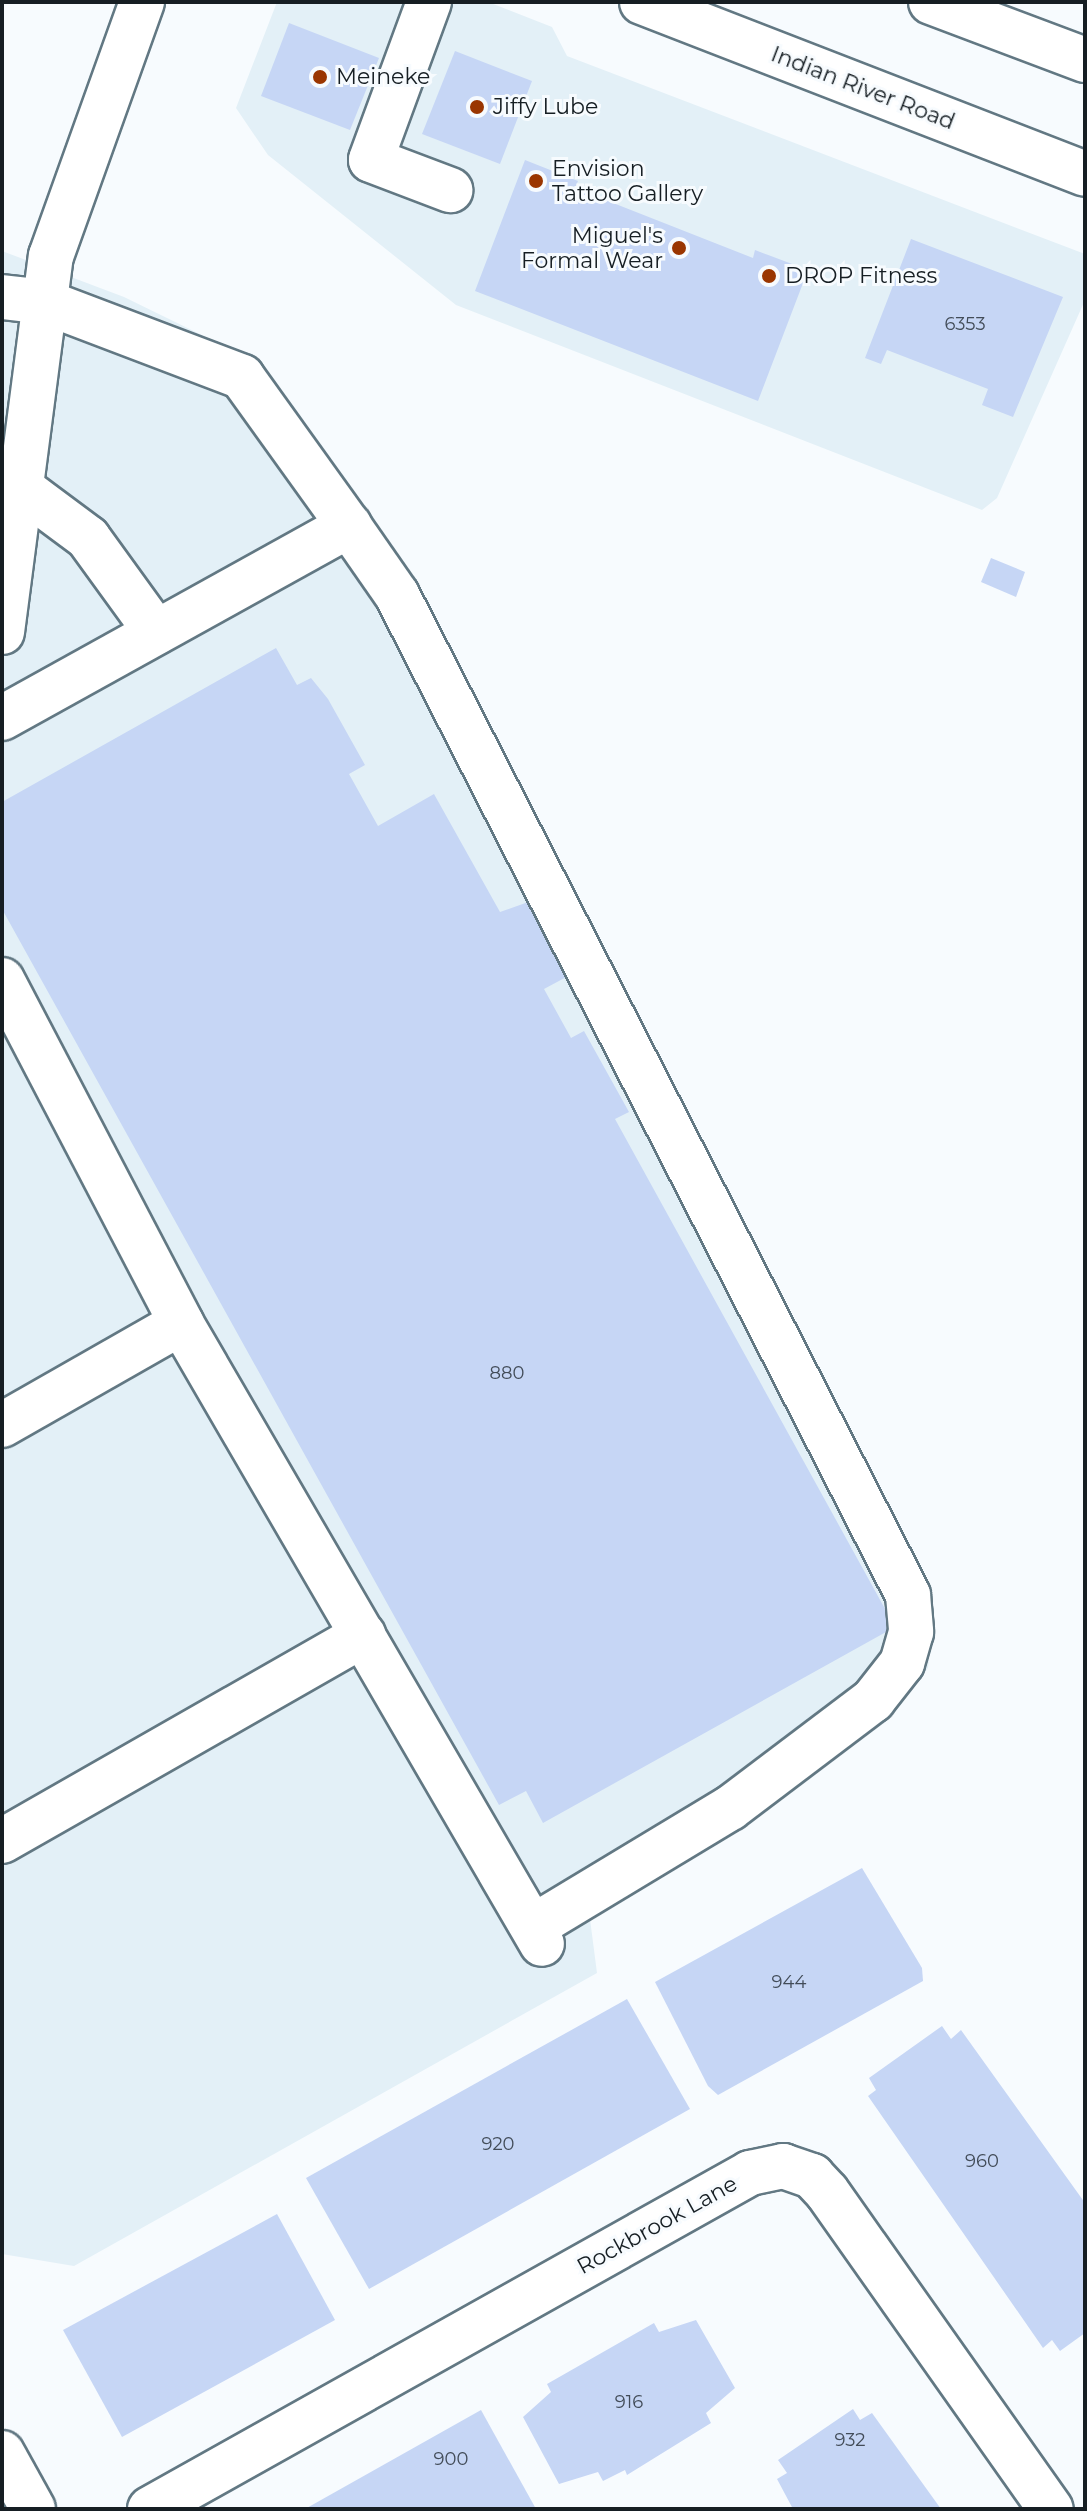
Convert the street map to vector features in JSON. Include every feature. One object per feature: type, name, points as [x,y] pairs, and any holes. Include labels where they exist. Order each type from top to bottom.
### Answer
[{"type":"street","points":[[2,632],[51,256],[142,2]]},
{"type":"street","points":[[429,2],[371,160],[450,190]]},
{"type":"street","name":"Indian River Road","points":[[642,2],[1085,174]]},
{"type":"street","points":[[931,2],[987,12],[1085,60]]},
{"type":"street","points":[[2,297],[45,302],[242,377],[397,595],[908,1595],[911,1632],[902,1663],[873,1700],[730,1808],[537,1936],[181,1323],[2,980]]},
{"type":"street","points":[[21,488],[88,538],[156,632]]},
{"type":"street","points":[[2,718],[349,526]]},
{"type":"street","points":[[2,1425],[181,1323]]},
{"type":"street","points":[[2,1841],[363,1635]]},
{"type":"street","name":"Rockbrook Lane","points":[[151,2509],[750,2173],[783,2166],[812,2176],[827,2192],[1051,2509]]},
{"type":"street","points":[[2,2453],[33,2509]]},
{"type":"shaded area","points":[[277,2],[488,2],[552,27],[567,56],[1085,254],[1085,300],[997,498],[982,510],[456,305],[268,155],[236,108]]},
{"type":"shaded area","points":[[2,251],[124,297],[261,364],[368,514],[934,1609],[928,1668],[897,1708],[590,1919],[597,1973],[74,2266],[2,2254]]},
{"type":"building","name":"Meineke","points":[[289,23],[379,58],[350,130],[261,96]]},
{"type":"building","name":"Jiffy Lube","points":[[455,51],[532,81],[500,164],[422,134]]},
{"type":"building","points":[[525,160],[578,181],[575,188],[753,258],[755,250],[808,270],[758,401],[475,291]]},
{"type":"building","points":[[911,239],[1063,297],[1013,417],[982,405],[988,389],[887,350],[881,364],[865,358]]},
{"type":"building","points":[[991,558],[1025,572],[1016,597],[981,582]]},
{"type":"building","points":[[276,648],[297,685],[311,678],[328,699],[365,765],[349,774],[378,826],[434,794],[500,912],[545,896],[585,967],[544,989],[571,1038],[584,1031],[629,1112],[615,1119],[895,1627],[543,1823],[526,1791],[499,1805],[2,909],[2,802]]},
{"type":"building","points":[[862,1868],[922,1968],[923,1981],[718,2095],[708,2086],[655,1982]]},
{"type":"building","points":[[627,1999],[690,2109],[369,2289],[306,2178]]},
{"type":"building","points":[[942,2026],[951,2039],[961,2030],[1085,2203],[1085,2333],[1060,2351],[1052,2340],[1043,2348],[868,2096],[876,2090],[869,2078]]},
{"type":"building","points":[[277,2214],[335,2320],[122,2437],[63,2330]]},
{"type":"building","points":[[696,2320],[735,2388],[706,2413],[711,2423],[627,2475],[625,2470],[603,2481],[598,2472],[559,2484],[523,2417],[551,2392],[547,2384],[654,2323],[659,2332]]},
{"type":"building","points":[[853,2409],[860,2420],[872,2413],[941,2509],[793,2509],[777,2479],[787,2473],[778,2460]]},
{"type":"building","points":[[481,2410],[536,2509],[305,2509]]},
{"type":"place","name":"Meineke","points":[[320,77]]},
{"type":"place","name":"Jiffy Lube","points":[[477,107]]},
{"type":"place","name":"Envision Tattoo Gallery","points":[[536,181]]},
{"type":"place","name":"Miguel's Formal Wear","points":[[679,248]]},
{"type":"place","name":"DROP Fitness","points":[[769,276]]}]
